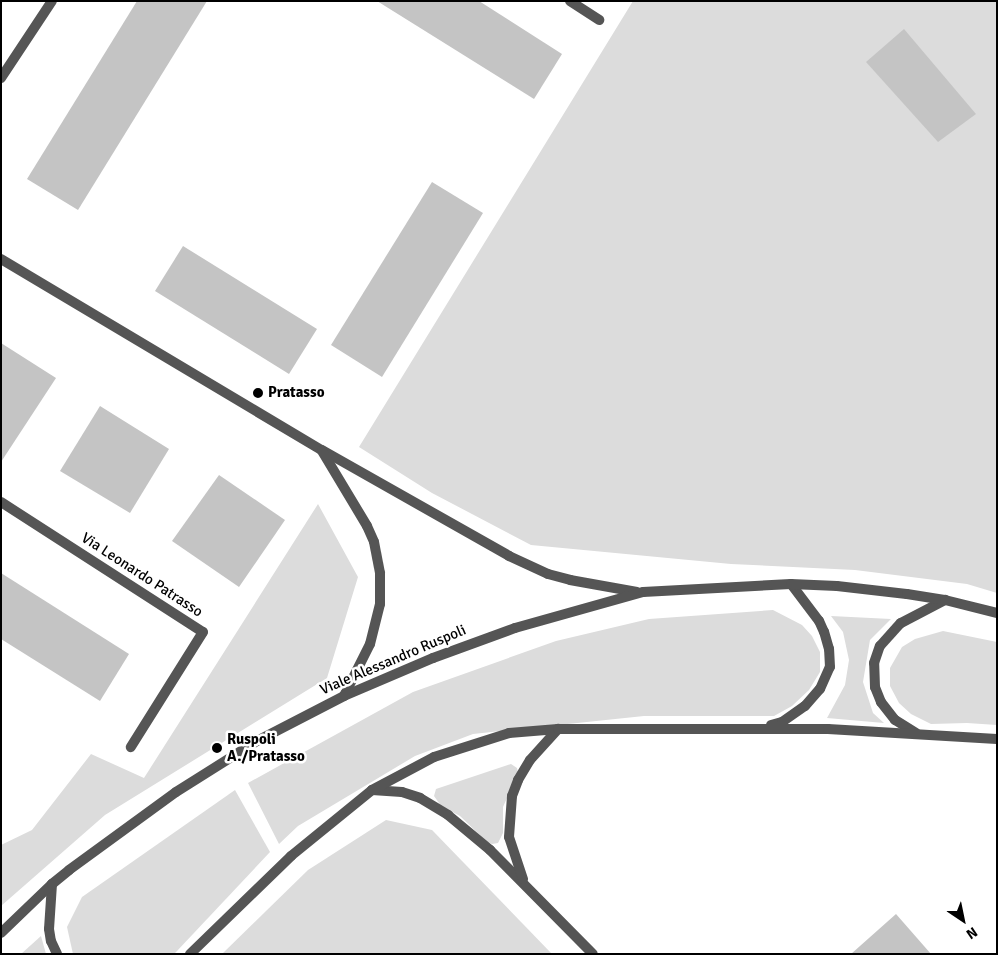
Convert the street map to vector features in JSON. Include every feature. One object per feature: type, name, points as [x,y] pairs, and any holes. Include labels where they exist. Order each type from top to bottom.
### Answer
[{"type":"street","points":[[1,78],[52,1]]},
{"type":"street","points":[[570,1],[599,20]]},
{"type":"street","points":[[1,259],[322,450],[509,556],[548,574],[596,586],[643,592]]},
{"type":"street","points":[[322,450],[367,526],[374,542],[380,573],[380,604],[370,644],[344,696]]},
{"type":"street","name":"Via Leonardo Patrasso","points":[[1,502],[203,632],[131,747]]},
{"type":"street","points":[[758,729],[782,722],[805,706],[820,689],[830,667],[829,649],[822,627],[791,584]]},
{"type":"street","name":"Viale Alessandro Ruspoli","points":[[1,934],[52,884],[176,792],[280,728],[344,696],[473,643],[559,615],[643,592],[791,584],[837,586],[945,600],[997,614]]},
{"type":"street","points":[[919,734],[895,720],[881,702],[875,688],[874,663],[880,646],[901,623],[945,600]]},
{"type":"street","points":[[524,883],[510,837],[512,796],[518,780],[530,760],[558,729]]},
{"type":"street","points":[[190,954],[291,856],[372,790],[415,765],[455,749],[509,733],[558,729],[828,729],[997,739]]},
{"type":"street","points":[[372,790],[402,792],[430,803],[466,829],[524,883],[593,954]]},
{"type":"street","points":[[52,884],[50,929],[51,942],[57,954]]},
{"type":"shaded area","points":[[633,1],[997,1],[997,593],[967,584],[855,570],[731,564],[531,545],[432,493],[359,447]]},
{"type":"shaded area","points":[[318,504],[358,577],[327,678],[105,815],[1,906],[1,845],[32,830],[91,754],[144,778]]},
{"type":"shaded area","points":[[773,610],[802,625],[812,636],[820,652],[820,672],[809,690],[792,706],[774,716],[644,716],[473,734],[415,756],[298,826],[279,844],[248,783],[413,692],[556,641],[649,619]]},
{"type":"shaded area","points":[[831,616],[891,619],[870,640],[863,682],[873,713],[884,723],[827,718],[845,685],[849,660],[843,632]]},
{"type":"shaded area","points":[[943,631],[997,642],[997,725],[967,723],[931,724],[911,714],[899,703],[890,686],[890,668],[902,647],[915,639]]},
{"type":"shaded area","points":[[511,764],[517,768],[518,773],[503,807],[503,833],[498,843],[492,844],[486,841],[460,816],[441,806],[434,796],[436,789]]},
{"type":"shaded area","points":[[235,790],[270,852],[177,951],[174,954],[73,954],[67,927],[82,897]]},
{"type":"shaded area","points":[[386,820],[432,830],[552,954],[222,954],[308,870]]},
{"type":"shaded area","points":[[41,936],[46,954],[21,954]]},
{"type":"building","points":[[137,1],[207,1],[78,210],[27,179]]},
{"type":"building","points":[[377,1],[479,1],[562,54],[534,99]]},
{"type":"building","points":[[904,29],[976,114],[938,142],[866,62]]},
{"type":"building","points":[[432,182],[483,213],[382,377],[331,345]]},
{"type":"building","points":[[183,246],[317,329],[289,374],[155,291]]},
{"type":"building","points":[[1,343],[56,378],[1,462]]},
{"type":"building","points":[[100,406],[169,449],[130,513],[60,471]]},
{"type":"building","points":[[219,475],[285,520],[239,587],[172,541]]},
{"type":"building","points":[[1,573],[129,654],[100,701],[1,639]]},
{"type":"building","points":[[896,914],[931,954],[851,954]]},
{"type":"place","name":"Pratasso","points":[[258,393]]},
{"type":"place","name":"Ruspoli A./Pratasso","points":[[217,748]]}]
